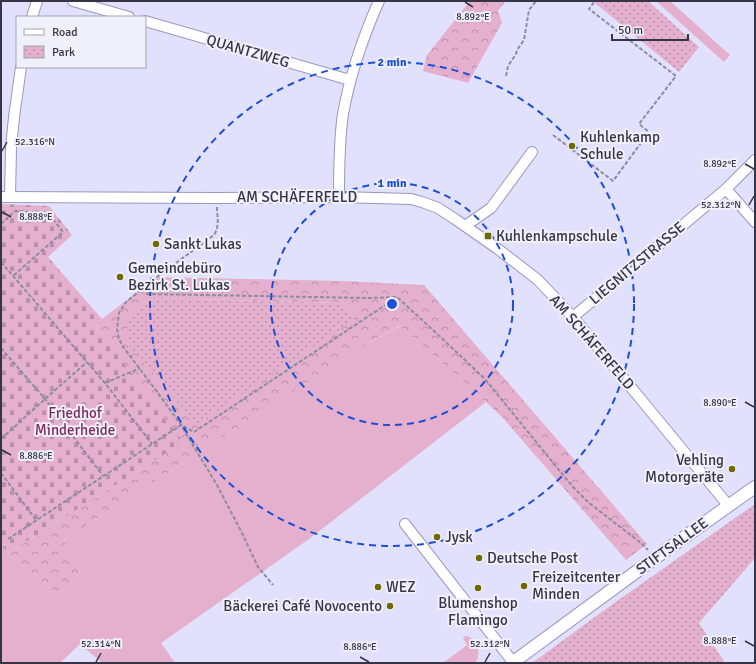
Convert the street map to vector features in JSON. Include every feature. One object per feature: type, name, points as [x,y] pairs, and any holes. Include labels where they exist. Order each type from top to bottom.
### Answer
[{"type":"main road","name":"STIFTSALLEE","points":[[512,663],[728,505],[755,487]]},
{"type":"street","points":[[32,16],[37,1]]},
{"type":"street","points":[[73,1],[126,16]]},
{"type":"street","points":[[339,196],[339,153],[343,116],[350,80],[371,19],[379,1]]},
{"type":"street","name":"QUANTZWEG","points":[[146,21],[350,80]]},
{"type":"street","points":[[5,197],[21,68]]},
{"type":"street","points":[[465,226],[491,208],[532,152]]},
{"type":"street","name":"LIEGNITZSTRASSE","points":[[573,317],[726,189],[755,160]]},
{"type":"street","points":[[726,189],[755,222]]},
{"type":"street","name":"AM SCHÄFERFELD","points":[[5,197],[216,198],[339,196],[410,199],[438,208],[498,249],[532,276],[573,317],[728,505]]},
{"type":"street","points":[[404,524],[512,663]]},
{"type":"path","points":[[506,76],[508,66],[524,40],[529,10],[536,1]]},
{"type":"path","points":[[553,135],[613,181],[649,132],[639,124],[676,76],[589,9],[595,1]]},
{"type":"path","points":[[216,198],[218,226],[214,235],[126,302],[119,313],[117,329],[119,339],[124,348],[181,425],[221,492],[258,567],[273,585]]},
{"type":"path","points":[[1,224],[15,211],[48,213],[63,232],[13,276]]},
{"type":"path","points":[[1,262],[87,362],[152,444]]},
{"type":"path","points":[[142,289],[147,294],[397,298],[485,379],[572,486],[589,503],[641,543],[655,558]]},
{"type":"path","points":[[181,425],[194,432],[397,298]]},
{"type":"path","points":[[1,348],[45,399],[103,476]]},
{"type":"path","points":[[1,438],[87,362]]},
{"type":"path","points":[[104,383],[140,368]]},
{"type":"path","points":[[8,539],[181,425]]},
{"type":"path","points":[[1,473],[36,520]]},
{"type":"green space","points":[[470,1],[508,1],[505,2],[498,11],[502,23],[468,83],[423,71],[427,55]]},
{"type":"green space","points":[[597,1],[648,1],[699,47],[679,72],[595,3]]},
{"type":"green space","points":[[656,1],[670,1],[730,55],[724,62]]},
{"type":"green space","name":"Friedhof Minderheide","points":[[1,204],[49,206],[72,235],[48,257],[102,319],[96,326],[183,442],[8,553],[1,545]]},
{"type":"green space","points":[[157,277],[343,281],[424,285],[647,544],[626,560],[502,417],[400,326],[370,342],[64,540],[80,573],[58,595],[8,553],[182,442],[96,326],[102,319]],"holes":[[[154,298],[344,303],[354,320],[141,305]]]},
{"type":"green space","points":[[154,298],[344,303],[354,320],[197,424],[131,348],[126,332],[128,321],[141,305]]},
{"type":"green space","points":[[401,326],[486,402],[309,539],[161,643],[175,663],[102,663],[80,644],[60,663],[1,663],[1,545],[8,553],[58,595],[80,573],[64,540],[370,342]]},
{"type":"green space","points":[[755,504],[755,558],[699,623],[725,663],[532,663],[610,606]]},
{"type":"green space","points":[[465,636],[473,639],[478,646],[479,651],[475,663],[443,663],[467,645],[463,638]]},
{"type":"place","name":"Kuhlenkamp Schule","points":[[572,146]]},
{"type":"place","name":"Kuhlenkampschule","points":[[488,236]]},
{"type":"place","name":"Sankt Lukas","points":[[156,244]]},
{"type":"place","name":"Gemeindebüro Bezirk St. Lukas","points":[[120,277]]},
{"type":"place","name":"Vehling Motorgeräte","points":[[732,469]]},
{"type":"place","name":"Jysk","points":[[437,537]]},
{"type":"place","name":"Deutsche Post","points":[[479,558]]},
{"type":"place","name":"Freizeitcenter Minden","points":[[524,586]]},
{"type":"place","name":"WEZ","points":[[378,587]]},
{"type":"place","name":"Blumenshop Flamingo","points":[[478,588]]},
{"type":"place","name":"Bäckerei Café Novocento","points":[[390,606]]}]
